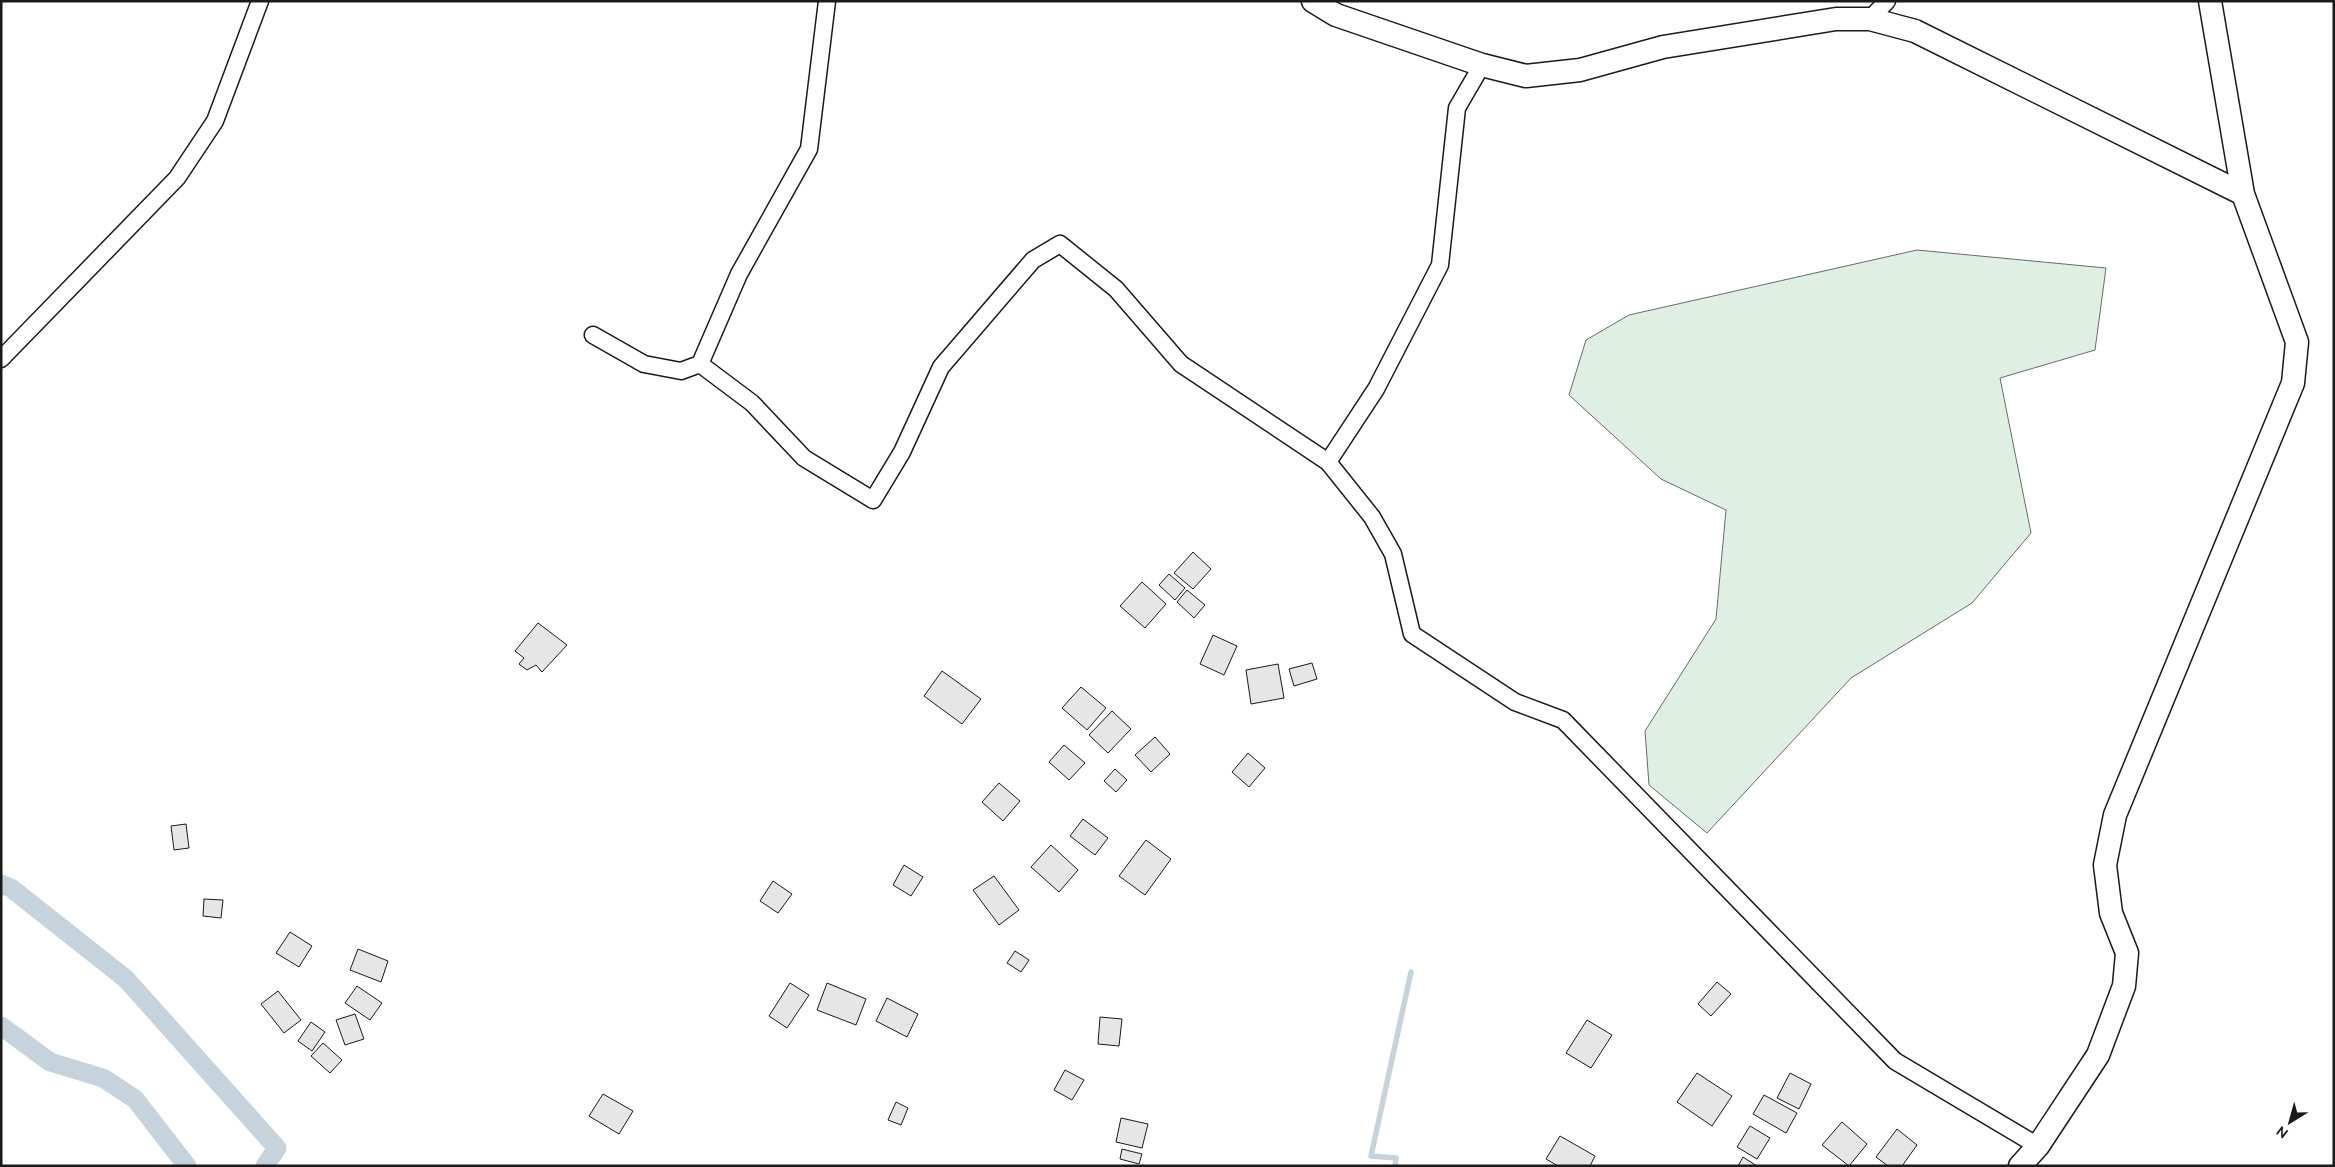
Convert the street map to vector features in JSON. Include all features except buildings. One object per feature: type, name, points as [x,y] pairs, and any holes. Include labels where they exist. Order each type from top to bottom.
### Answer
[{"type":"street","points":[[1,359],[178,178],[215,121],[260,1]]},
{"type":"street","points":[[593,335],[644,364],[681,371],[700,364],[739,274],[809,149],[827,1]]},
{"type":"street","points":[[1313,1],[1336,14],[1482,65],[1526,76],[1580,70],[1663,47],[1836,19],[1870,19],[1915,32],[2243,194]]},
{"type":"street","points":[[1870,19],[1887,1]]},
{"type":"street","points":[[2020,1166],[2038,1146],[2098,1055],[2124,986],[2127,953],[2111,913],[2105,865],[2115,815],[2293,383],[2297,342],[2243,194],[2210,1]]},
{"type":"street","points":[[1328,462],[1376,389],[1440,265],[1457,108],[1482,65]]},
{"type":"street","points":[[700,364],[752,403],[804,458],[872,500],[902,452],[941,367],[1033,260],[1060,244],[1116,289],[1181,364],[1328,462],[1372,517],[1393,554],[1412,634],[1515,702],[1563,720],[1895,1061],[2038,1146]]},
{"type":"green space","points":[[1917,250],[2106,268],[2095,350],[2000,378],[2031,533],[1972,603],[1851,678],[1707,833],[1649,785],[1645,731],[1716,619],[1726,510],[1661,479],[1569,395],[1586,340],[1629,315]]},
{"type":"waterway","points":[[1,884],[11,888],[126,979],[277,1148],[265,1166]]},
{"type":"waterway","points":[[1395,1166],[1396,1158],[1371,1156],[1411,972]]},
{"type":"waterway","points":[[1,1026],[50,1062],[103,1078],[135,1099],[187,1166]]}]
